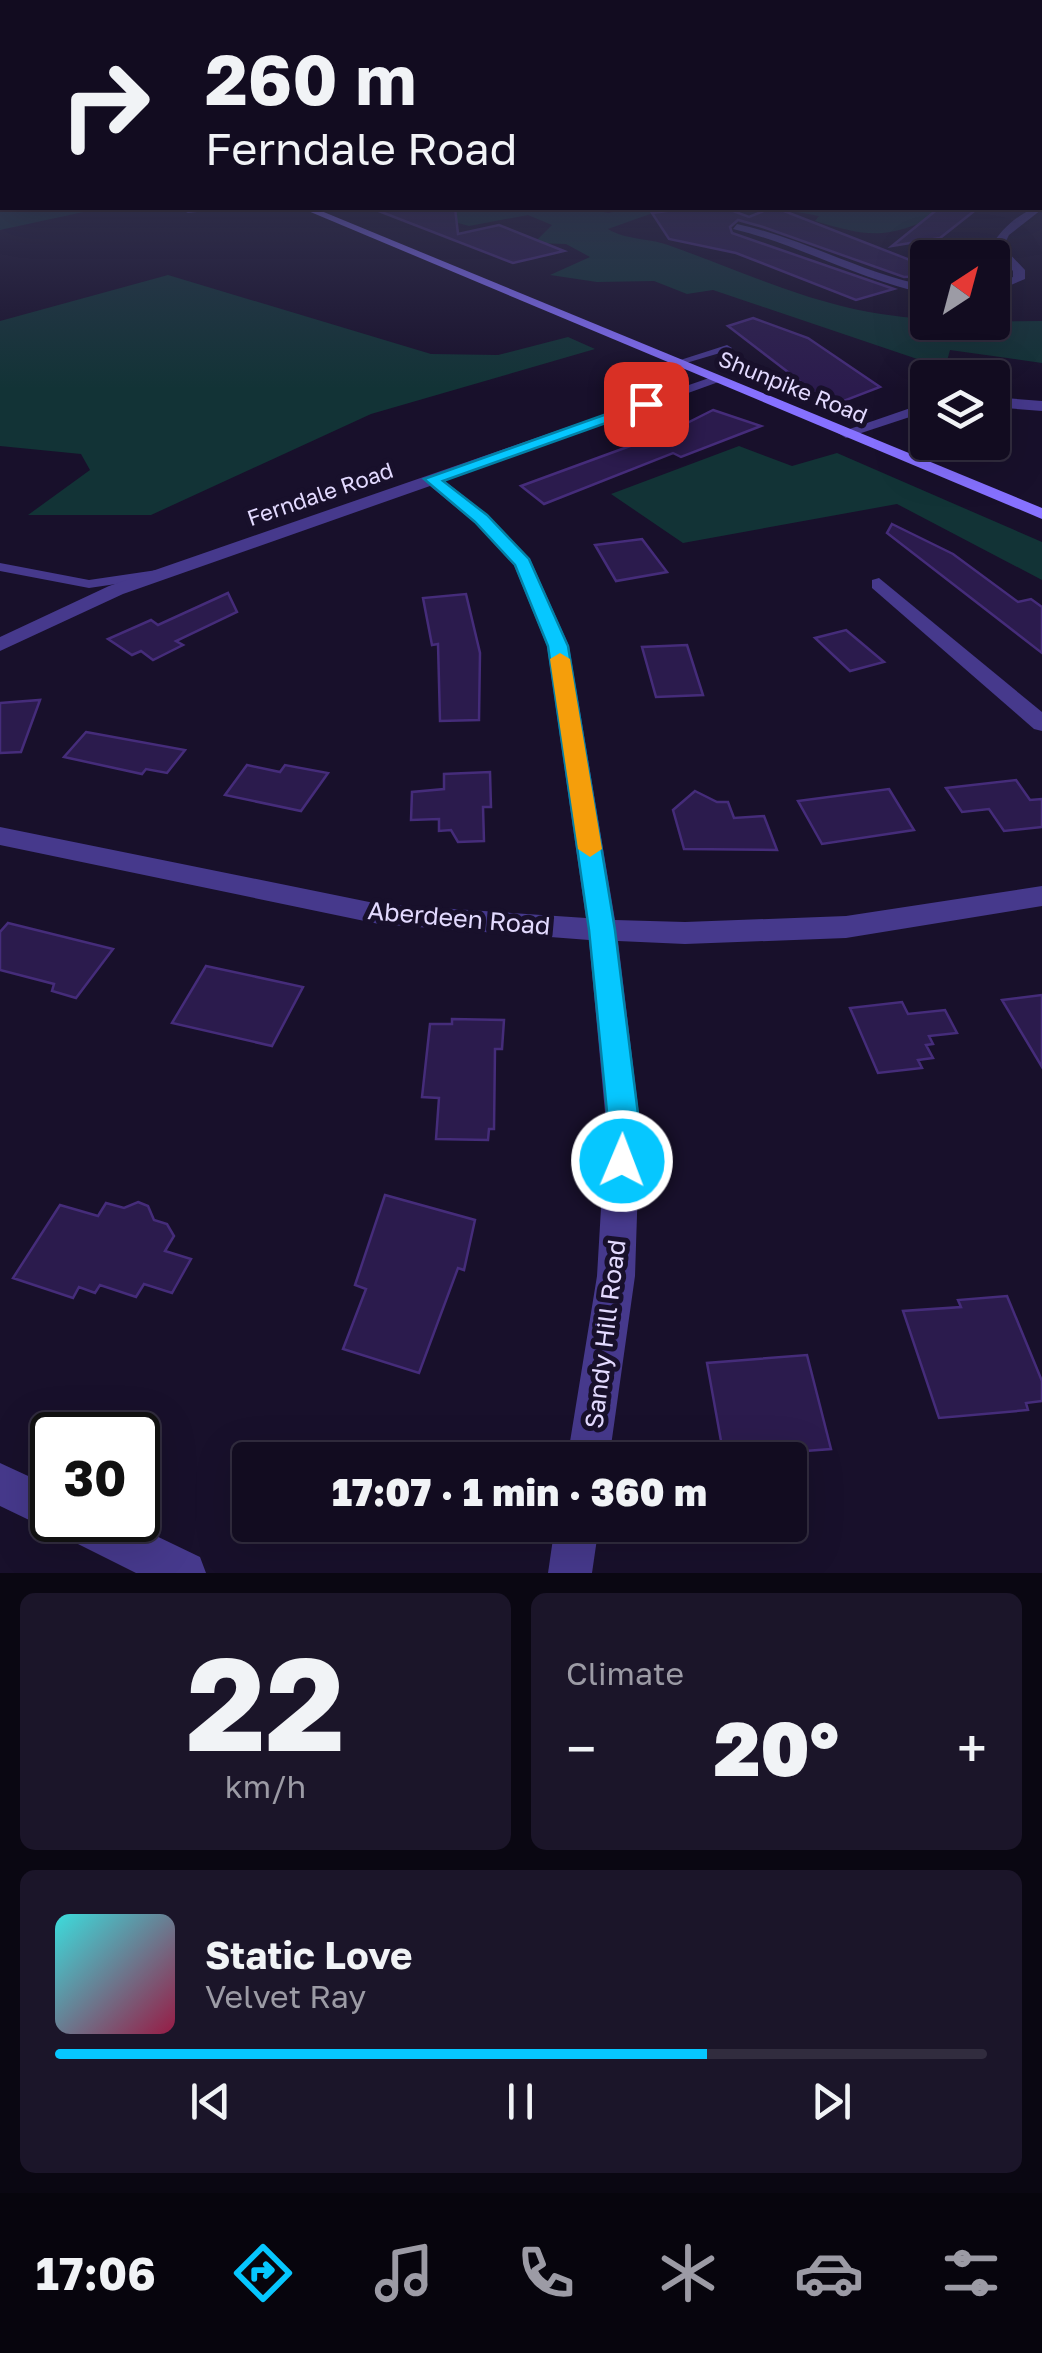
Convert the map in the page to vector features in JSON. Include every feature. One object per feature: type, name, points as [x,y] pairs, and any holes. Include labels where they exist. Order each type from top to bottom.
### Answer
[{"type":"main road","name":"Shunpike Road","points":[[386,241],[1042,514]]},
{"type":"street","points":[[788,241],[880,279],[910,286]]},
{"type":"street","points":[[1010,263],[1021,276],[1010,285]]},
{"type":"street","name":"Ferndale Road","points":[[0,645],[116,590],[718,380]]},
{"type":"street","points":[[1010,403],[1042,406]]},
{"type":"street","points":[[846,433],[910,412]]},
{"type":"street","name":"Sandy Hill Road","points":[[432,479],[481,519],[523,563],[543,602],[558,646],[602,930],[623,1122],[616,1276],[591,1442]]},
{"type":"street","points":[[879,584],[1042,724]]},
{"type":"street","name":"Aberdeen Road","points":[[0,836],[380,914],[602,930],[685,933],[846,927],[1042,896]]},
{"type":"street","points":[[0,1484],[30,1498]]},
{"type":"street","points":[[120,1542],[184,1573]]},
{"type":"street","points":[[570,1573],[575,1542]]},
{"type":"lane","points":[[676,362],[727,348]]},
{"type":"lane","points":[[0,567],[90,584],[164,573]]},
{"type":"green space","points":[[651,241],[668,245],[825,302],[910,317],[910,340],[1010,340],[1010,321],[1042,321],[1042,363],[950,350],[947,360],[920,360],[713,290],[687,294],[654,281],[597,282],[550,275],[590,257],[566,244],[534,243]]},
{"type":"green space","points":[[168,275],[431,354],[498,355],[568,337],[595,349],[371,414],[151,515],[28,515],[90,470],[81,454],[0,446],[0,321]]},
{"type":"green space","points":[[739,446],[792,466],[837,453],[1042,542],[1042,580],[897,504],[683,543],[611,494]]},
{"type":"building","points":[[457,241],[540,241],[564,251],[513,263]]},
{"type":"building","points":[[681,241],[756,241],[894,289],[856,300],[736,253]]},
{"type":"building","points":[[804,241],[862,241],[910,260],[910,277]]},
{"type":"building","points":[[753,318],[808,338],[880,387],[841,402],[814,392],[728,326]]},
{"type":"building","points":[[713,410],[761,426],[681,457],[673,453],[544,504],[521,486],[671,431]]},
{"type":"building","points":[[892,524],[953,554],[1018,602],[1031,599],[1042,607],[1042,653],[887,533]]},
{"type":"building","points":[[642,539],[667,572],[616,581],[595,545]]},
{"type":"building","points":[[228,593],[237,612],[176,641],[183,645],[153,660],[141,651],[132,655],[108,639],[151,620],[158,625]]},
{"type":"building","points":[[466,594],[480,653],[479,720],[440,721],[438,644],[432,645],[423,598]]},
{"type":"building","points":[[846,630],[884,662],[850,671],[815,638]]},
{"type":"building","points":[[687,645],[703,695],[656,697],[642,647]]},
{"type":"building","points":[[40,700],[21,752],[0,753],[0,703]]},
{"type":"building","points":[[86,732],[185,750],[167,773],[146,769],[142,774],[64,757]]},
{"type":"building","points":[[247,765],[280,772],[285,765],[328,773],[301,811],[225,795]]},
{"type":"building","points":[[490,772],[491,807],[483,807],[484,841],[458,842],[451,830],[439,831],[439,819],[411,820],[412,792],[444,789],[444,774]]},
{"type":"building","points":[[1016,780],[1030,800],[1042,799],[1042,827],[1004,831],[989,809],[962,812],[946,788]]},
{"type":"building","points":[[889,789],[914,830],[822,844],[798,801]]},
{"type":"building","points":[[695,791],[717,802],[728,802],[734,818],[764,816],[777,850],[684,849],[673,810]]},
{"type":"building","points":[[8,923],[113,949],[76,998],[52,991],[54,984],[0,970],[0,932]]},
{"type":"building","points":[[206,966],[303,987],[272,1046],[172,1023]]},
{"type":"building","points":[[1042,995],[1042,1067],[1002,1000]]},
{"type":"building","points":[[902,1002],[908,1014],[945,1010],[957,1033],[929,1036],[933,1044],[926,1045],[933,1058],[918,1060],[922,1068],[878,1073],[850,1008]]},
{"type":"building","points":[[452,1019],[504,1020],[502,1049],[495,1049],[494,1129],[489,1129],[488,1140],[436,1139],[439,1098],[422,1097],[430,1024],[452,1024]]},
{"type":"building","points":[[385,1195],[475,1220],[464,1270],[458,1268],[419,1373],[343,1349],[366,1289],[355,1285]]},
{"type":"building","points":[[138,1202],[148,1206],[154,1220],[167,1224],[174,1236],[165,1251],[191,1259],[172,1293],[144,1284],[136,1297],[100,1285],[95,1293],[79,1287],[73,1298],[13,1278],[60,1205],[98,1216],[106,1203],[124,1208]]},
{"type":"building","points":[[1007,1296],[1042,1381],[1042,1401],[1026,1403],[1028,1410],[939,1418],[903,1311],[961,1307],[958,1300]]},
{"type":"building","points":[[807,1355],[831,1449],[807,1451],[807,1442],[721,1442],[707,1363]]},
{"type":"slow traffic","points":[[560,659],[590,849]]},
{"type":"route","points":[[622,1161],[623,1122],[602,930],[558,646],[543,602],[523,563],[481,519],[432,479],[646,404]]}]
